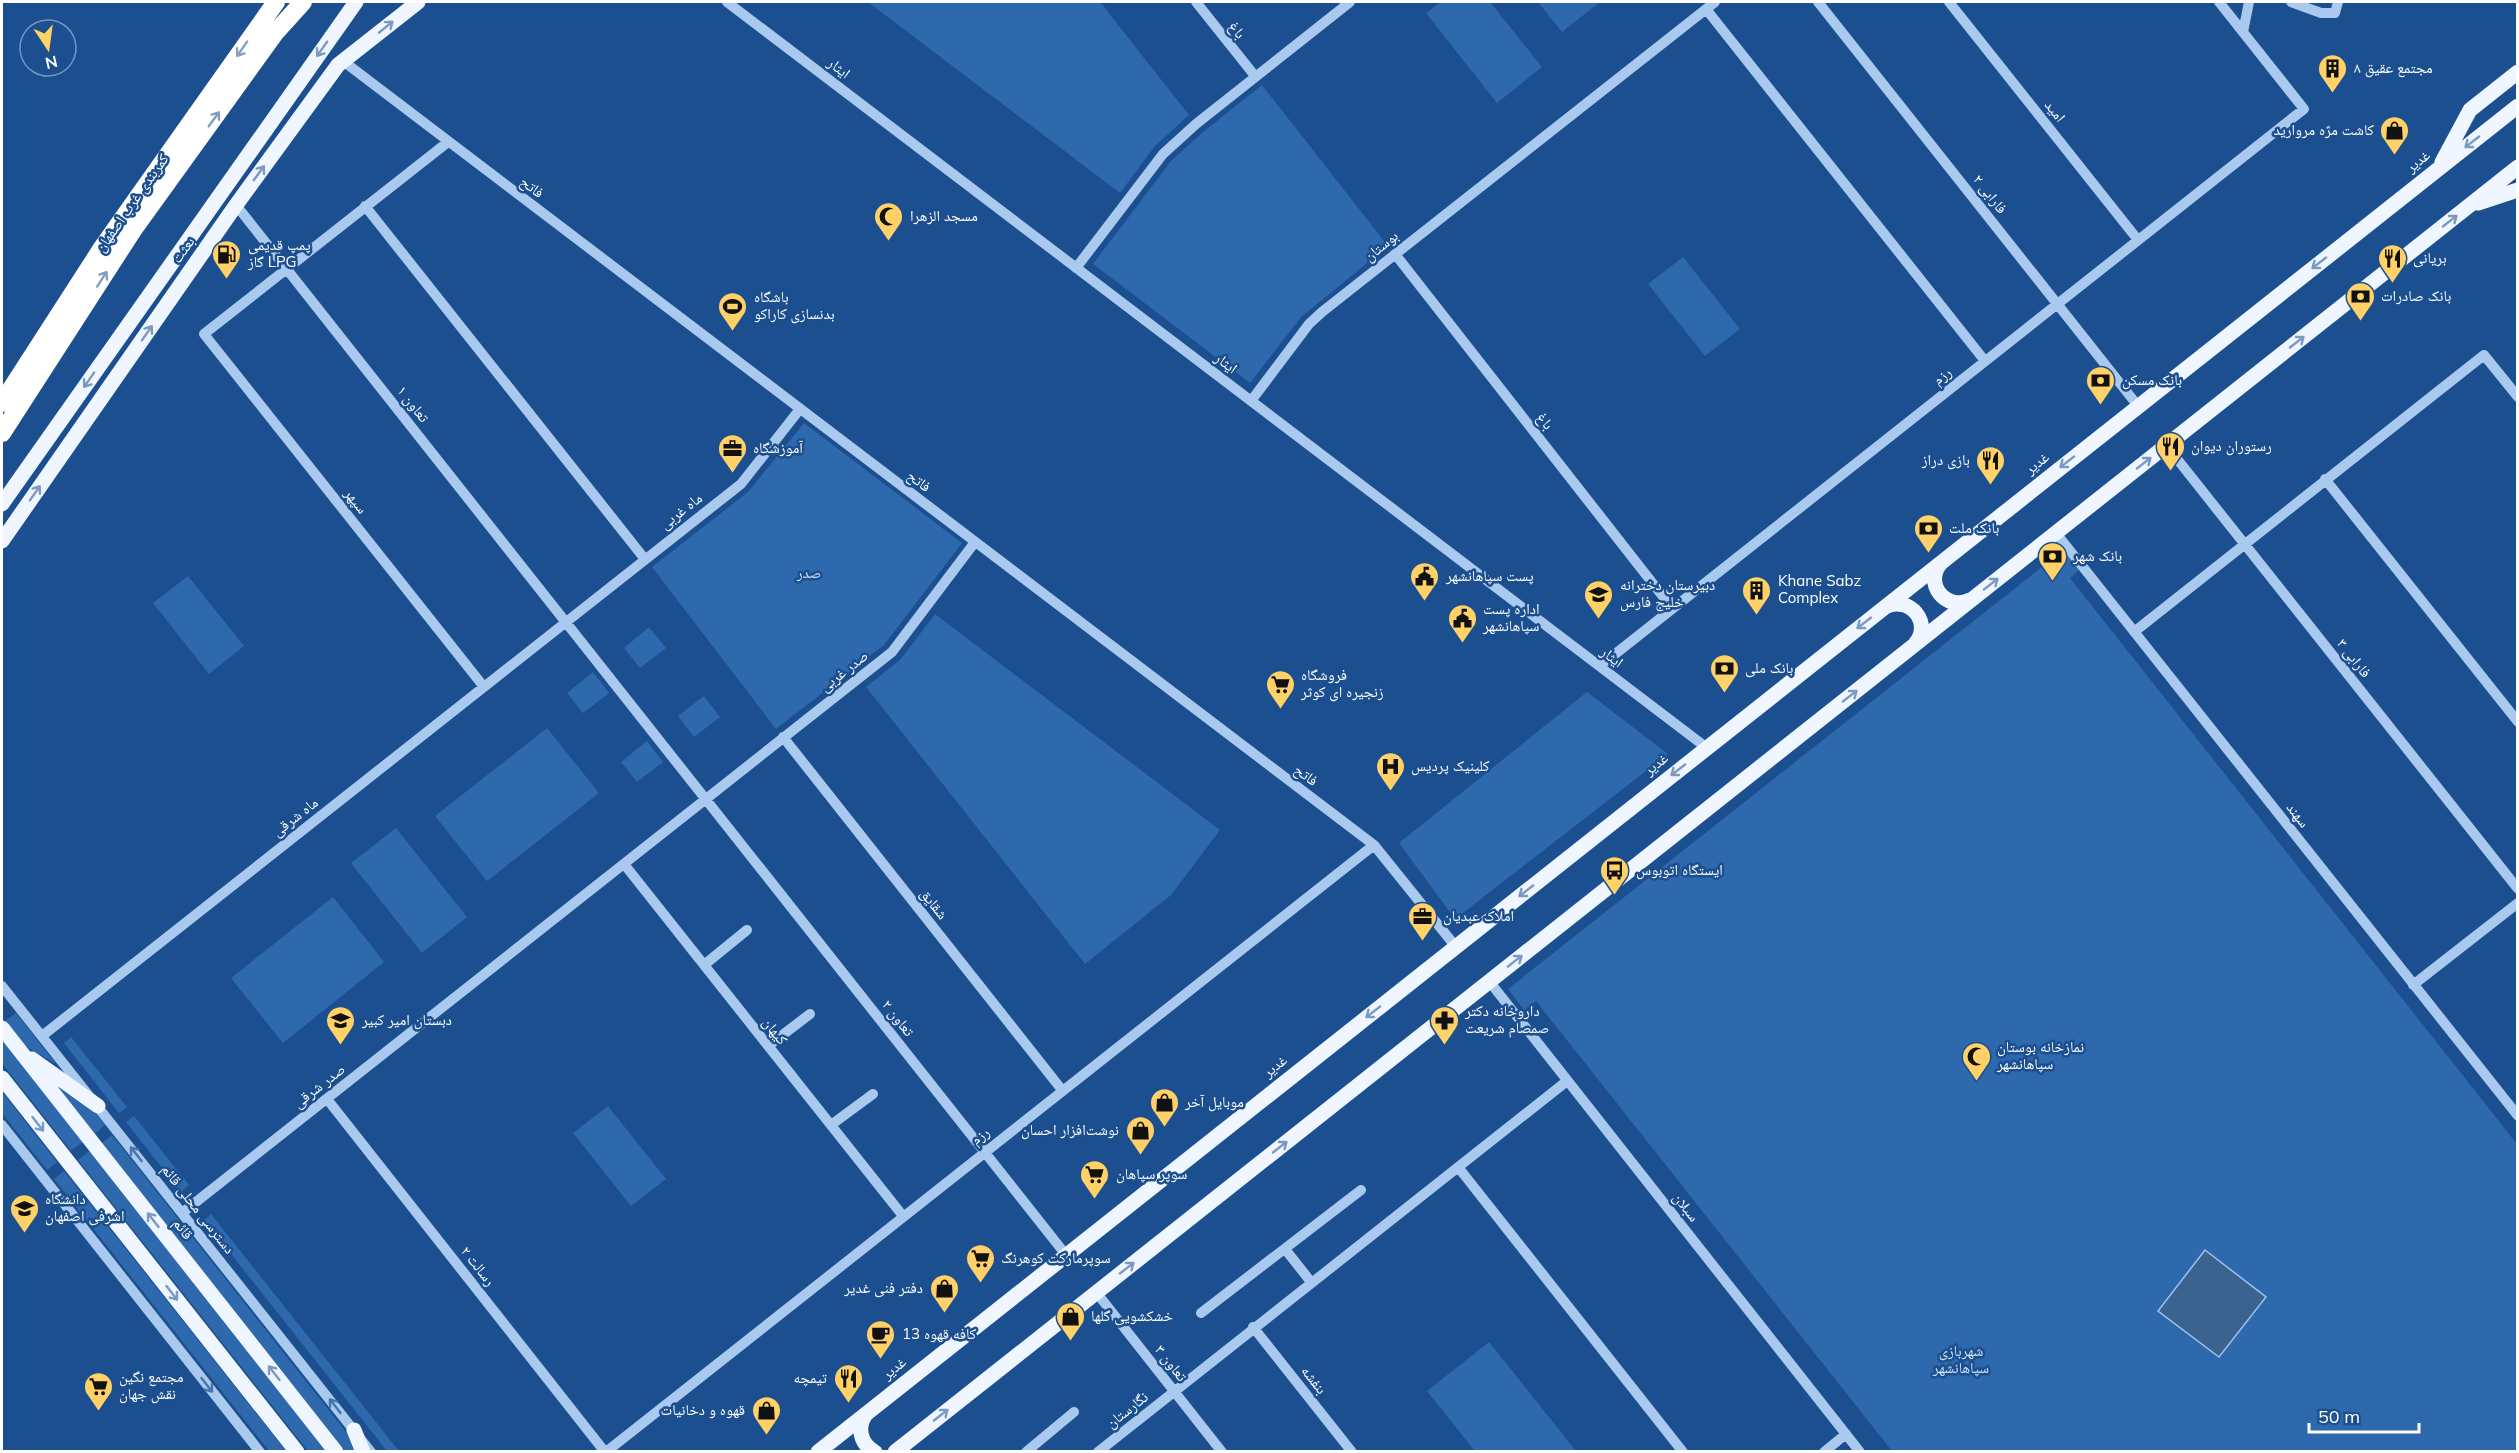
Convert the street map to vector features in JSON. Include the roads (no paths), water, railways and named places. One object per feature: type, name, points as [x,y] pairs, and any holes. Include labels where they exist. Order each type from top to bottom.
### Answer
[{"type":"highway","name":"کمربندی غرب اصفهان","points":[[2,403],[102,248],[276,2]]},
{"type":"highway","name":"کمربندی غرب اصفهان","points":[[2,433],[133,230],[275,33],[303,2]]},
{"type":"main road","name":"بعثت","points":[[2,504],[356,2]]},
{"type":"main road","name":"بعثت","points":[[2,541],[236,205],[338,65],[418,2]]},
{"type":"main road","points":[[2440,168],[2470,110],[2517,72]]},
{"type":"main road","name":"غدیر","points":[[818,1452],[2517,106]]},
{"type":"main road","points":[[896,1450],[2517,167]]},
{"type":"main road","points":[[2469,206],[2517,190]]},
{"type":"main road","points":[[1943,561],[1938,566],[1934,580],[1939,594],[1952,603],[1966,602],[1973,598]]},
{"type":"main road","points":[[1882,609],[1896,603],[1904,604],[1916,612],[1920,619],[1921,634],[1912,646]]},
{"type":"main road","name":"قائم","points":[[2,1028],[336,1452]]},
{"type":"main road","points":[[17,1048],[98,1106]]},
{"type":"main road","points":[[2,1078],[297,1452]]},
{"type":"main road","points":[[869,1411],[864,1416],[860,1431],[865,1445],[875,1452]]},
{"type":"main road","points":[[354,1430],[363,1452]]},
{"type":"street","name":"ایثار","points":[[727,2],[1707,748]]},
{"type":"street","name":"باغ","points":[[1196,2],[1255,76]]},
{"type":"street","points":[[1076,268],[1163,154],[1255,76],[1350,2]]},
{"type":"street","name":"بوستان","points":[[1251,400],[1309,324],[1715,2]]},
{"type":"street","name":"فارابی ۲","points":[[1818,2],[2138,406]]},
{"type":"street","name":"امید","points":[[1949,2],[2138,240]]},
{"type":"street","points":[[2219,2],[2243,32]]},
{"type":"street","points":[[2243,32],[2249,2]]},
{"type":"street","points":[[2291,2],[2321,13],[2335,13],[2338,2]]},
{"type":"street","points":[[1706,9],[1985,361]]},
{"type":"street","name":"رزم","points":[[1600,666],[2304,109],[2243,32]]},
{"type":"street","name":"فاتح","points":[[343,61],[1374,845],[1455,947]]},
{"type":"street","points":[[287,269],[448,142]]},
{"type":"street","name":"تعاون ۱","points":[[236,205],[706,799]]},
{"type":"street","points":[[364,206],[644,558]]},
{"type":"street","name":"باغ","points":[[1395,254],[1672,608]]},
{"type":"street","name":"سپهر","points":[[287,269],[204,334],[484,687]]},
{"type":"street","points":[[2134,632],[2484,355],[2517,397]]},
{"type":"street","name":"ماه غربی","points":[[566,622],[644,558],[741,484],[800,410]]},
{"type":"street","name":"فارابی ۳","points":[[2166,445],[2517,890]]},
{"type":"street","points":[[2325,479],[2517,722]]},
{"type":"street","name":"سهند","points":[[2056,533],[2517,1116]]},
{"type":"street","name":"صدر غربی","points":[[706,799],[892,652],[975,542]]},
{"type":"street","name":"ماه شرقی","points":[[42,1036],[566,622]]},
{"type":"street","name":"شقایق","points":[[783,737],[1062,1090]]},
{"type":"street","points":[[624,864],[706,799]]},
{"type":"street","name":"تعاون ۲","points":[[706,799],[1066,1255]]},
{"type":"street","name":"رزم","points":[[606,1452],[1374,845]]},
{"type":"street","name":"کیهان","points":[[624,864],[903,1216]]},
{"type":"street","name":"صدر شرقی","points":[[182,1213],[624,864]]},
{"type":"street","points":[[2414,985],[2517,903]]},
{"type":"street","points":[[704,965],[747,930]]},
{"type":"street","name":"سبلان","points":[[1489,981],[1860,1452]]},
{"type":"street","name":"دسترسی محلی قائم","points":[[2,986],[371,1452]]},
{"type":"street","points":[[768,1046],[810,1014]]},
{"type":"street","name":"نگارستان","points":[[1100,1451],[1253,1327],[1567,1081]]},
{"type":"street","points":[[831,1125],[873,1094]]},
{"type":"street","name":"رسالت ۲","points":[[327,1099],[606,1452]]},
{"type":"street","points":[[2,1125],[260,1452]]},
{"type":"street","points":[[1458,1167],[1683,1452]]},
{"type":"street","points":[[1201,1313],[1361,1190]]},
{"type":"street","points":[[1285,1249],[1311,1282]]},
{"type":"street","name":"تعاون ۳","points":[[1096,1292],[1222,1452]]},
{"type":"street","name":"بنفشه","points":[[1253,1327],[1352,1452]]},
{"type":"street","points":[[1026,1452],[1074,1412]]},
{"type":"street","points":[[1824,1452],[1846,1434]]},
{"type":"place","name":"مجتمع عقیق ۸","points":[[2333,94]]},
{"type":"place","name":"کاشت مژه مروارید","points":[[2395,156]]},
{"type":"place","name":"مسجد الزهرا","points":[[889,242]]},
{"type":"place","name":"پمپ قدیمی گاز LPG","points":[[227,280]]},
{"type":"place","name":"بریانی","points":[[2392,284]]},
{"type":"place","name":"بانک صادرات","points":[[2360,322]]},
{"type":"place","name":"باشگاه بدنسازی کاراکو","points":[[733,332]]},
{"type":"place","name":"بانک مسکن","points":[[2101,406]]},
{"type":"place","name":"رستوران دیوان","points":[[2170,472]]},
{"type":"place","name":"آموزشگاه","points":[[732,474]]},
{"type":"place","name":"بازی دراز","points":[[1991,486]]},
{"type":"place","name":"بانک ملت","points":[[1928,554]]},
{"type":"place","name":"بانک شهر","points":[[2052,582]]},
{"type":"place","name":"پست سپاهانشهر","points":[[1425,602]]},
{"type":"place","name":"Khane Sabz Complex","points":[[1757,616]]},
{"type":"place","name":"دبیرستان دخترانه خلیج فارس","points":[[1599,620]]},
{"type":"place","name":"اداره پست سپاهانشهر","points":[[1462,644]]},
{"type":"place","name":"بانک ملی","points":[[1724,694]]},
{"type":"place","name":"فروشگاه زنجیره ای کوثر","points":[[1280,710]]},
{"type":"place","name":"کلینیک پردیس","points":[[1390,792]]},
{"type":"place","name":"ایستگاه اتوبوس","points":[[1615,896]]},
{"type":"place","name":"املاک عبدیان","points":[[1422,942]]},
{"type":"place","name":"دبستان امیر کبیر","points":[[341,1046]]},
{"type":"place","name":"داروخانه دکتر صمصام شریعت","points":[[1444,1046]]},
{"type":"place","name":"نمازخانه بوستان سپاهانشهر","points":[[1976,1082]]},
{"type":"place","name":"موبایل آخر","points":[[1164,1128]]},
{"type":"place","name":"نوشت‌افزار احسان","points":[[1140,1156]]},
{"type":"place","name":"سوپر سپاهان","points":[[1095,1200]]},
{"type":"place","name":"دانشگاه اشرفی اصفهان","points":[[24,1234]]},
{"type":"place","name":"سوپرمارکت کوهرنگ","points":[[980,1284]]},
{"type":"place","name":"دفتر فنی غدیر","points":[[944,1314]]},
{"type":"place","name":"خشکشویی گلها","points":[[1070,1342]]},
{"type":"place","name":"کافه قهوه 13","points":[[881,1360]]},
{"type":"place","name":"تیمچه","points":[[848,1404]]},
{"type":"place","name":"مجتمع نگین نقش جهان","points":[[98,1412]]},
{"type":"place","name":"قهوه و دخانیات","points":[[766,1436]]},
{"type":"park label","name":"صدر","points":[[809,573]]},
{"type":"park label","name":"شهربازی سپاهانشهر","points":[[1961,1360]]}]
